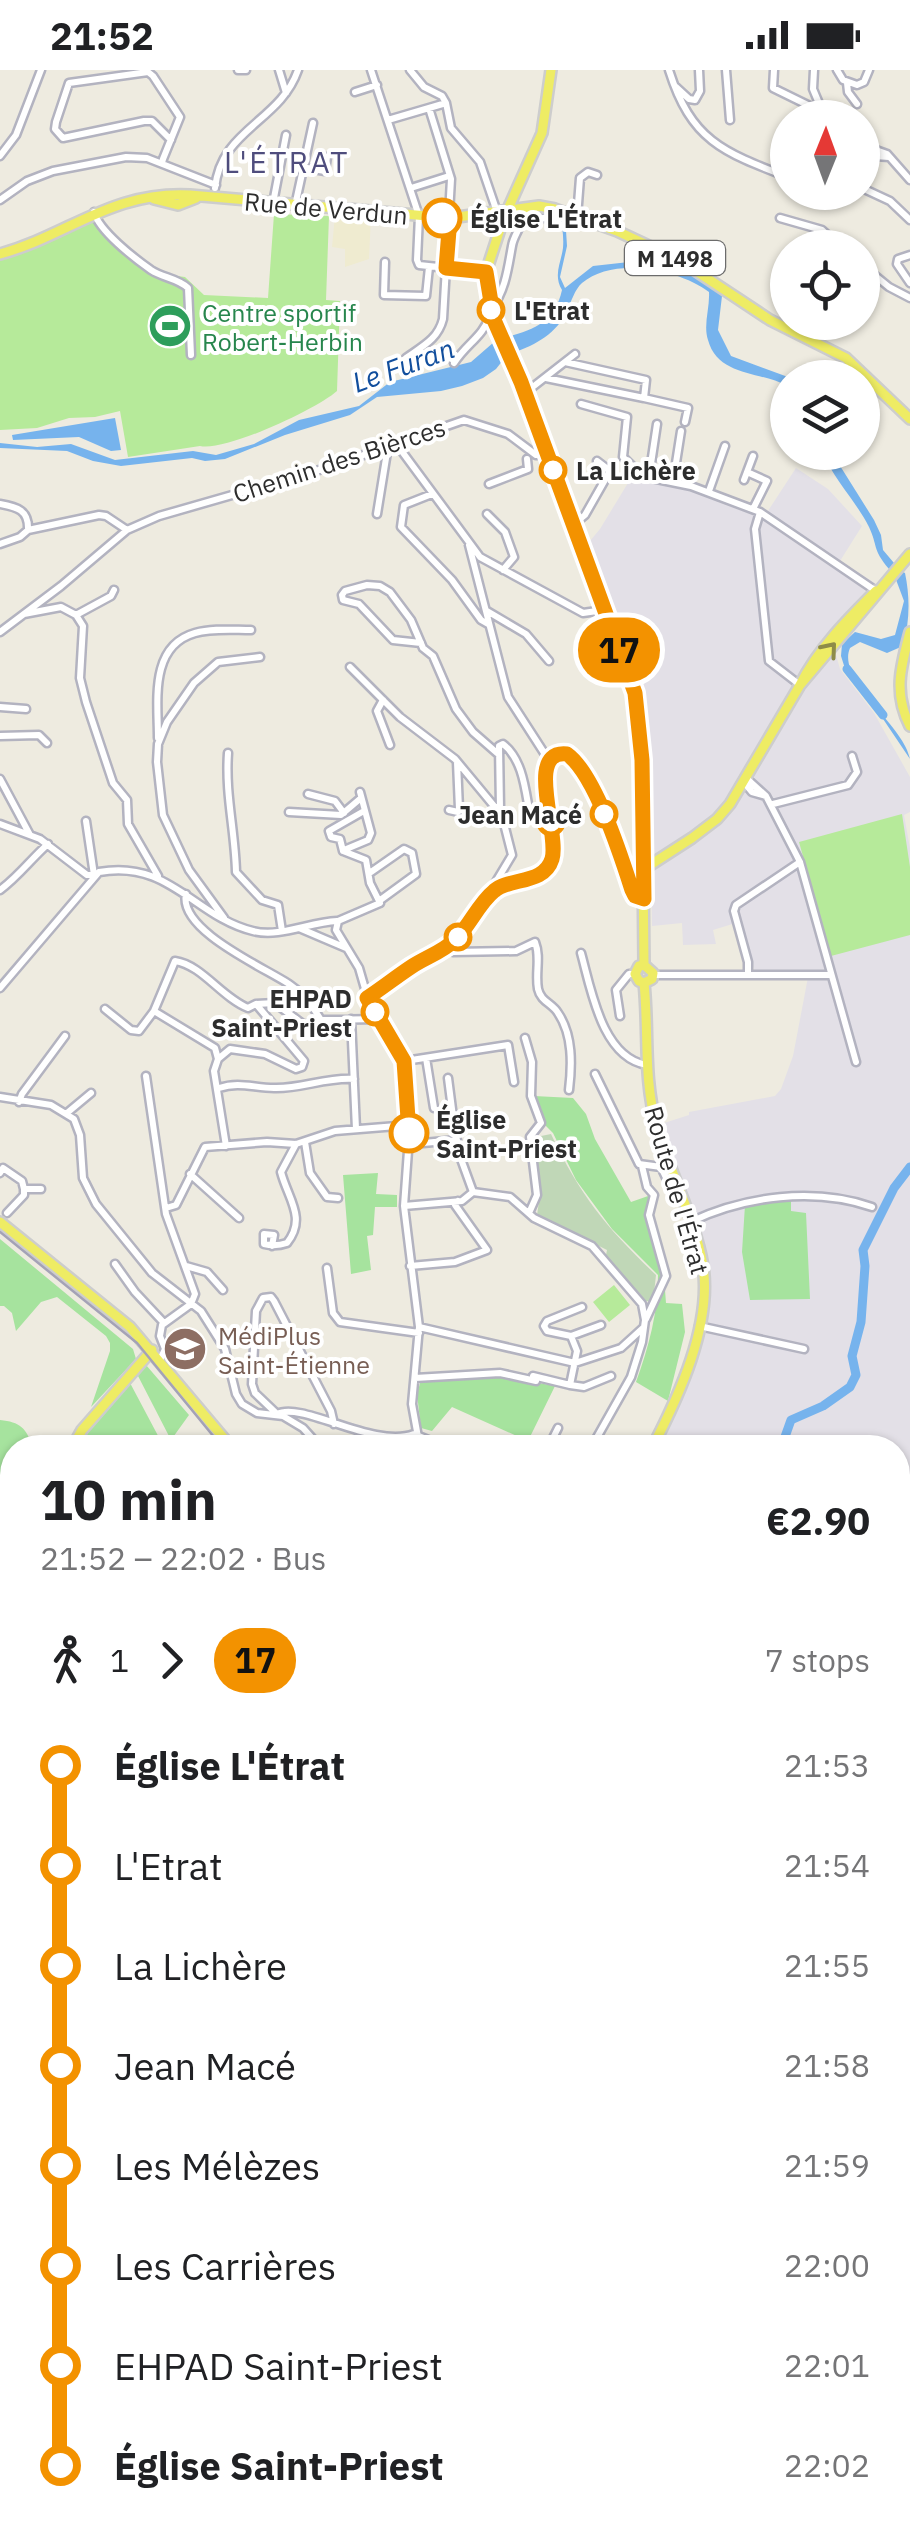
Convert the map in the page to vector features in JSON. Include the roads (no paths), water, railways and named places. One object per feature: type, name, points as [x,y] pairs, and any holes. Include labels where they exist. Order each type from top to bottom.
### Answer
[{"type":"main road","points":[[551,70],[542,133],[502,213],[486,272],[492,314],[635,693],[640,718],[644,964]]},
{"type":"main road","name":"Rue de Verdun","points":[[0,254],[94,212],[168,194],[450,218],[502,213]]},
{"type":"main road","name":"M 1498","points":[[502,213],[538,206],[560,210],[682,261],[779,326],[846,358],[910,419]]},
{"type":"main road","points":[[644,864],[664,857],[717,819],[730,804],[808,668],[910,555]]},
{"type":"main road","points":[[910,632],[898,685],[910,726]]},
{"type":"main road","points":[[644,964],[653,975],[644,982],[635,974],[638,966],[644,964]]},
{"type":"main road","name":"Route de l'Étrat","points":[[644,982],[647,1064],[657,1129],[690,1222],[704,1285],[683,1389],[659,1435]]},
{"type":"main road","points":[[0,1222],[115,1312],[152,1350],[221,1435]]},
{"type":"main road","points":[[80,1435],[152,1350]]},
{"type":"street","points":[[0,156],[16,135],[40,70]]},
{"type":"street","points":[[238,70],[246,70]]},
{"type":"street","points":[[279,70],[286,93]]},
{"type":"street","points":[[209,198],[233,142],[276,107],[298,70]]},
{"type":"street","points":[[371,70],[419,216],[416,260],[419,265],[430,267],[486,272]]},
{"type":"street","points":[[410,70],[424,87],[442,96],[451,128],[480,162],[502,213],[521,223],[557,215],[560,210]]},
{"type":"street","points":[[669,70],[686,114],[713,143],[770,170]]},
{"type":"street","points":[[675,87],[688,99],[696,100],[700,91],[699,70]]},
{"type":"street","points":[[726,70],[730,120]]},
{"type":"street","points":[[774,70],[773,88],[796,100]]},
{"type":"street","points":[[814,70],[813,89],[818,100]]},
{"type":"street","points":[[837,70],[854,100]]},
{"type":"street","points":[[846,82],[864,82],[869,70]]},
{"type":"street","points":[[162,162],[171,140],[180,117],[148,72],[70,82],[55,128],[63,138],[152,121],[171,140]]},
{"type":"street","points":[[355,92],[376,84]]},
{"type":"street","points":[[388,120],[446,103]]},
{"type":"street","points":[[406,358],[440,331],[446,268],[449,176],[429,108]]},
{"type":"street","points":[[294,206],[312,123]]},
{"type":"street","points":[[273,205],[286,136]]},
{"type":"street","points":[[880,153],[890,157],[910,180]]},
{"type":"street","points":[[880,156],[890,157]]},
{"type":"street","points":[[0,200],[27,181],[53,171],[126,157],[162,162],[216,186]]},
{"type":"street","points":[[301,168],[324,171],[327,157]]},
{"type":"street","points":[[577,217],[580,178],[588,172],[597,174]]},
{"type":"street","points":[[410,188],[449,176]]},
{"type":"street","points":[[880,197],[910,220]]},
{"type":"street","points":[[94,212],[104,234],[123,245],[154,273],[188,288],[191,355]]},
{"type":"street","points":[[780,218],[822,230]]},
{"type":"street","points":[[454,362],[466,345],[483,335],[506,278],[510,249],[521,223]]},
{"type":"street","points":[[910,255],[904,255],[897,264],[910,284]]},
{"type":"street","points":[[384,262],[384,295],[426,296],[430,267]]},
{"type":"street","points":[[880,280],[910,298]]},
{"type":"street","points":[[525,393],[575,354]]},
{"type":"street","points":[[565,362],[646,380],[644,398]]},
{"type":"street","points":[[546,378],[688,408],[685,422]]},
{"type":"street","points":[[581,404],[627,418],[623,457],[642,476],[709,491],[756,511],[876,591]]},
{"type":"street","name":"Chemin des Bièrces","points":[[0,632],[127,530],[159,516],[326,468],[464,420],[508,434],[536,455],[547,453]]},
{"type":"street","points":[[649,477],[657,424]]},
{"type":"street","points":[[673,482],[681,431]]},
{"type":"street","points":[[391,444],[480,556],[583,613],[604,610]]},
{"type":"street","points":[[377,514],[391,444]]},
{"type":"street","points":[[709,491],[725,446]]},
{"type":"street","points":[[753,456],[745,476],[767,480],[756,511],[755,530],[769,661],[800,685]]},
{"type":"street","points":[[489,484],[528,470],[527,459]]},
{"type":"street","points":[[573,524],[585,515],[610,471],[597,461]]},
{"type":"street","points":[[432,494],[404,505],[402,528],[452,580],[480,620],[489,625]]},
{"type":"street","points":[[0,504],[18,507],[25,513],[28,530]]},
{"type":"street","points":[[488,514],[505,532],[514,557],[503,570]]},
{"type":"street","points":[[0,544],[28,530],[99,515],[127,530]]},
{"type":"street","points":[[468,544],[508,696],[548,759]]},
{"type":"street","points":[[474,569],[480,556]]},
{"type":"street","points":[[474,569],[489,562]]},
{"type":"street","points":[[422,643],[393,640],[359,604],[343,600],[344,591],[366,585],[390,592],[433,656],[456,708],[473,732],[497,753]]},
{"type":"street","points":[[76,615],[111,596],[114,590]]},
{"type":"street","points":[[22,614],[30,615],[51,606],[76,615],[85,637],[80,678],[86,702],[113,783],[127,800],[128,824],[158,876]]},
{"type":"street","points":[[486,610],[526,634],[549,661]]},
{"type":"street","points":[[251,630],[192,633],[164,657],[158,679],[157,762],[164,816],[176,847],[208,903],[225,920],[266,934],[338,921],[358,910],[376,907],[416,874],[417,866],[412,853],[404,850],[370,872]]},
{"type":"street","points":[[158,744],[194,682],[218,662],[260,657]]},
{"type":"street","points":[[350,668],[458,762],[494,806],[500,808]]},
{"type":"street","points":[[383,700],[377,712],[390,745]]},
{"type":"street","points":[[0,708],[26,709]]},
{"type":"street","points":[[0,736],[39,736],[46,743]]},
{"type":"street","points":[[494,890],[512,855],[500,808],[497,753],[502,744],[516,758],[529,810]]},
{"type":"street","points":[[228,753],[236,872],[262,900],[278,905],[282,931]]},
{"type":"street","points":[[367,998],[446,948],[494,890],[539,875],[552,859],[553,834],[544,770],[548,759],[559,753],[567,754],[578,764],[611,828],[632,890],[644,899]]},
{"type":"street","points":[[773,804],[848,785],[857,772],[852,756]]},
{"type":"street","points":[[449,810],[459,809],[458,762]]},
{"type":"street","points":[[0,779],[31,836]]},
{"type":"street","points":[[744,779],[752,792],[766,796]]},
{"type":"street","points":[[744,779],[773,804],[800,862],[856,1062]]},
{"type":"street","points":[[730,804],[752,792]]},
{"type":"street","points":[[308,794],[336,802],[346,815]]},
{"type":"street","points":[[361,795],[370,834],[368,840],[343,851],[342,841],[328,832],[361,795]]},
{"type":"street","points":[[289,812],[325,816],[364,810]]},
{"type":"street","points":[[0,988],[51,932],[94,875],[86,821]]},
{"type":"street","points":[[0,824],[48,844],[88,876],[116,870],[158,876],[208,903]]},
{"type":"street","points":[[0,890],[16,879],[30,859],[48,844]]},
{"type":"street","points":[[343,851],[366,860],[370,883],[379,901]]},
{"type":"street","points":[[748,974],[734,912],[736,905],[800,862]]},
{"type":"street","points":[[186,894],[185,906],[191,918],[236,952],[291,985],[312,1004],[321,1020]]},
{"type":"street","points":[[338,921],[336,930],[359,968],[367,998],[404,1061],[409,1137],[404,1206],[419,1330],[412,1412],[420,1435]]},
{"type":"street","points":[[298,928],[346,948]]},
{"type":"street","points":[[446,948],[453,952],[516,951],[535,942],[538,992],[557,1010],[568,1044],[572,1062],[570,1090]]},
{"type":"street","points":[[581,953],[594,1000],[618,1049],[629,1059],[647,1064]]},
{"type":"street","points":[[105,1009],[135,1033],[154,1011],[175,961],[195,970],[235,1003],[248,1008],[265,1001],[275,1003],[304,1025],[321,1020],[380,1019]]},
{"type":"street","points":[[812,974],[829,966]]},
{"type":"street","points":[[620,1016],[616,990],[628,974],[635,974]]},
{"type":"street","points":[[653,975],[831,975]]},
{"type":"street","points":[[226,1146],[214,1071],[218,1059],[230,1048],[247,1049],[296,1068],[302,1067],[304,1061],[256,1004]]},
{"type":"street","points":[[154,1011],[214,1048],[218,1059]]},
{"type":"street","points":[[351,1019],[356,1130]]},
{"type":"street","points":[[19,1102],[66,1036]]},
{"type":"street","points":[[526,1038],[534,1087],[530,1096],[541,1122],[530,1138],[536,1195],[529,1213]]},
{"type":"street","points":[[404,1061],[508,1046],[514,1082]]},
{"type":"street","points":[[426,1058],[434,1108]]},
{"type":"street","points":[[594,1074],[642,1166],[647,1188],[654,1195],[650,1215],[666,1276],[645,1323],[631,1377],[598,1435]]},
{"type":"street","points":[[146,1076],[166,1208],[195,1294],[160,1330],[165,1349],[160,1360]]},
{"type":"street","points":[[448,1078],[457,1140],[473,1192]]},
{"type":"street","points":[[219,1088],[238,1084],[284,1088],[322,1080],[354,1079]]},
{"type":"street","points":[[67,1113],[90,1093]]},
{"type":"street","points":[[0,1097],[51,1105],[74,1120],[80,1136],[80,1166],[96,1204],[152,1274],[190,1303],[210,1326],[228,1355],[236,1394],[242,1404],[258,1413],[294,1410],[374,1435]]},
{"type":"street","points":[[166,1208],[176,1205],[205,1148],[300,1143],[335,1131],[408,1125]]},
{"type":"street","points":[[409,1137],[423,1143],[457,1140]]},
{"type":"street","points":[[300,1143],[310,1173],[327,1197],[338,1198]]},
{"type":"street","points":[[272,1246],[286,1244],[297,1225],[296,1205],[281,1172],[300,1143]]},
{"type":"street","points":[[642,1166],[660,1167],[669,1184],[677,1185]]},
{"type":"street","points":[[0,1173],[3,1168],[22,1181],[24,1189],[7,1213]]},
{"type":"street","points":[[190,1174],[239,1218]]},
{"type":"street","points":[[24,1189],[41,1189]]},
{"type":"street","points":[[404,1206],[458,1201],[473,1192],[510,1198],[529,1213],[600,1252],[636,1294],[645,1323]]},
{"type":"street","points":[[690,1222],[748,1200],[829,1196],[872,1206]]},
{"type":"street","points":[[410,1266],[455,1262],[487,1250],[460,1214],[458,1201]]},
{"type":"street","points":[[115,1264],[164,1323]]},
{"type":"street","points":[[184,1266],[207,1272],[223,1290]]},
{"type":"street","points":[[326,1268],[334,1313],[340,1322],[419,1330],[574,1363],[621,1348],[645,1323]]},
{"type":"street","points":[[310,1435],[277,1414],[255,1393],[252,1384],[256,1310],[263,1298],[274,1301],[331,1411],[334,1424]]},
{"type":"street","points":[[582,1308],[547,1321],[544,1326],[547,1331],[571,1336],[601,1324]]},
{"type":"street","points":[[210,1326],[225,1356],[240,1406],[257,1416],[282,1418],[305,1435]]},
{"type":"street","points":[[698,1326],[804,1349]]},
{"type":"street","points":[[570,1385],[577,1351],[571,1336]]},
{"type":"street","points":[[152,1350],[162,1341]]},
{"type":"street","points":[[415,1378],[500,1373],[584,1387],[611,1376]]},
{"type":"street","points":[[554,1435],[558,1428]]},
{"type":"water","points":[[560,213],[565,215],[567,246],[560,277],[565,288],[593,266],[656,259],[679,263],[715,286],[722,296],[718,330],[731,356],[770,370],[770,379],[731,367],[713,352],[706,322],[709,292],[681,277],[646,269],[611,270],[582,283],[563,319],[551,332],[513,353],[506,337],[542,322],[559,301],[562,290],[558,274],[563,244]]},
{"type":"water","points":[[494,342],[502,342],[507,355],[483,378],[441,391],[377,397],[350,415],[225,459],[192,458],[121,466],[67,451],[0,448],[0,443],[37,447],[71,444],[115,460],[193,451],[216,455],[254,444],[299,420],[359,406],[390,382],[471,362]]},
{"type":"water","points":[[115,418],[121,450],[111,451],[79,437],[13,440],[12,435]]},
{"type":"water","points":[[843,470],[874,520],[883,550],[894,563],[889,569],[864,517],[833,472]]},
{"type":"water","points":[[901,571],[905,573],[908,600],[903,646],[887,653],[860,642],[850,648],[848,661],[861,688],[896,732],[910,759],[875,707],[847,675],[841,656],[842,644],[855,632],[881,639],[895,635],[904,601],[895,577]]},
{"type":"waterway","name":"Le Furan","points":[[847,669],[883,715]]},
{"type":"waterway","name":"Le Furan","points":[[786,1435],[791,1420],[823,1406],[850,1387],[856,1375],[852,1356],[861,1322],[863,1250],[894,1188],[910,1167]]},
{"type":"tram line","points":[[0,1232],[137,1343],[212,1435]]},
{"type":"place","name":"Église L'Étrat","points":[[442,218]]},
{"type":"place","name":"L'Etrat","points":[[491,310]]},
{"type":"place","name":"Centre sportif Robert-Herbin","points":[[170,326]]},
{"type":"place","name":"La Lichère","points":[[553,470]]},
{"type":"place","name":"Jean Macé","points":[[604,814]]},
{"type":"place","name":"EHPAD Saint-Priest","points":[[375,1012]]},
{"type":"place","name":"Église Saint-Priest","points":[[409,1133]]},
{"type":"place","name":"MédiPlus Saint-Étienne","points":[[185,1349]]},
{"type":"district","name":"L'ÉTRAT","points":[[287,161]]}]
